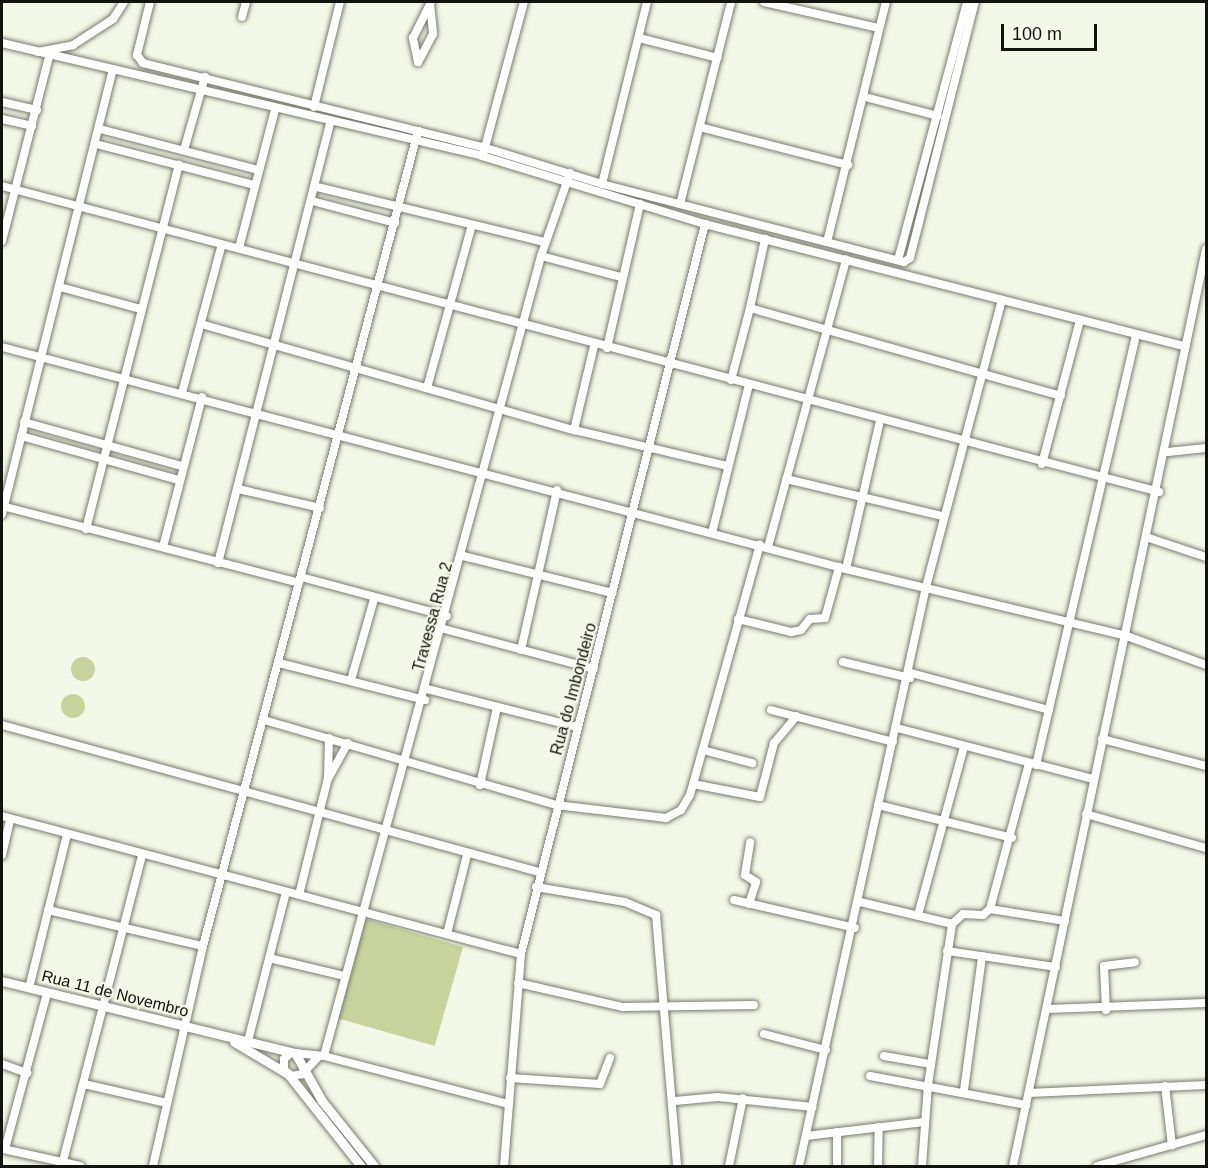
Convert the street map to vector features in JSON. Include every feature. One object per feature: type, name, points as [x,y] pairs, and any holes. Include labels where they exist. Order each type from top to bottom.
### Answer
[{"type":"main road","name":"Rua 11 de Novembro","points":[[2,981],[295,1053]]},
{"type":"main road","name":"Rua 11 de Novembro","points":[[221,1036],[288,1074],[361,1167]]},
{"type":"main road","points":[[295,1053],[322,1101],[374,1167]]},
{"type":"street","points":[[33,52],[74,45],[113,19],[124,2]]},
{"type":"street","points":[[150,2],[138,60],[314,107],[486,147],[602,184],[898,260],[910,258],[975,2]]},
{"type":"street","points":[[242,17],[246,2]]},
{"type":"street","points":[[314,107],[340,2]]},
{"type":"street","points":[[482,156],[524,2]]},
{"type":"street","points":[[602,184],[647,2]]},
{"type":"street","points":[[680,204],[731,2]]},
{"type":"street","points":[[764,2],[878,28]]},
{"type":"street","points":[[827,242],[865,96],[878,28],[886,2]]},
{"type":"street","points":[[898,260],[967,2]]},
{"type":"street","points":[[430,3],[433,34],[418,62],[413,38],[419,17],[430,3]]},
{"type":"street","points":[[639,38],[718,58]]},
{"type":"street","points":[[2,43],[112,72],[201,91],[415,143],[482,156],[705,224],[1186,347]]},
{"type":"street","points":[[2,241],[49,57]]},
{"type":"street","points":[[112,72],[100,129],[2,509],[447,616]]},
{"type":"street","points":[[86,529],[141,309],[205,77]]},
{"type":"street","points":[[865,96],[938,116]]},
{"type":"street","points":[[2,102],[37,110]]},
{"type":"street","points":[[238,248],[274,110]]},
{"type":"street","points":[[2,119],[32,126]]},
{"type":"street","points":[[218,562],[278,344],[317,187],[330,123]]},
{"type":"street","points":[[700,127],[848,165]]},
{"type":"street","points":[[100,129],[259,170]]},
{"type":"street","points":[[153,1167],[183,1027],[221,874],[264,720],[418,131]]},
{"type":"street","points":[[96,144],[255,185]]},
{"type":"street","points":[[180,165],[184,150]]},
{"type":"street","name":"Travessa Rua 2","points":[[321,1056],[361,912],[425,700],[485,470],[504,408],[541,256],[570,173]]},
{"type":"street","points":[[2,186],[594,346],[669,363],[961,444],[1160,492]]},
{"type":"street","points":[[317,187],[545,242]]},
{"type":"street","points":[[312,201],[395,223]]},
{"type":"street","points":[[607,348],[621,277],[640,204]]},
{"type":"street","name":"Rua do Imbondeiro","points":[[504,1167],[521,954],[556,805],[613,593],[645,449],[705,224]]},
{"type":"street","points":[[427,388],[472,225]]},
{"type":"street","points":[[731,380],[765,239]]},
{"type":"street","points":[[182,393],[222,244]]},
{"type":"street","points":[[1013,1167],[1048,1009],[1124,635],[1160,492],[1186,347],[1204,274],[1206,249]]},
{"type":"street","points":[[541,256],[621,277]]},
{"type":"street","points":[[264,720],[348,743],[480,785],[556,805],[658,820],[681,810],[693,784],[738,619],[786,479],[846,259]]},
{"type":"street","points":[[60,287],[141,309]]},
{"type":"street","points":[[799,1167],[855,928],[878,805],[910,675],[926,587],[961,444],[1002,300]]},
{"type":"street","points":[[750,308],[1061,396]]},
{"type":"street","points":[[1042,464],[1080,320]]},
{"type":"street","points":[[201,324],[357,365],[427,388],[504,408],[574,430],[645,449],[727,466]]},
{"type":"street","points":[[922,1167],[928,1085],[952,924],[963,914],[983,915],[990,909],[1049,710],[1100,476],[1136,335]]},
{"type":"street","points":[[574,430],[594,346]]},
{"type":"street","points":[[2,347],[485,470],[630,512],[843,568],[1124,635],[1206,665]]},
{"type":"street","points":[[712,533],[749,385]]},
{"type":"street","points":[[163,547],[178,480],[202,398]]},
{"type":"street","points":[[738,619],[791,632],[801,630],[810,619],[825,618],[843,568],[880,421]]},
{"type":"street","points":[[24,422],[182,466]]},
{"type":"street","points":[[21,436],[103,457],[178,480]]},
{"type":"street","points":[[1168,452],[1206,448]]},
{"type":"street","points":[[786,479],[943,516]]},
{"type":"street","points":[[238,489],[320,508]]},
{"type":"street","points":[[521,650],[557,490]]},
{"type":"street","points":[[1149,538],[1206,557]]},
{"type":"street","points":[[463,556],[613,593]]},
{"type":"street","points":[[351,680],[374,599]]},
{"type":"street","points":[[444,629],[594,669]]},
{"type":"street","points":[[843,662],[910,675],[1049,710]]},
{"type":"street","points":[[279,663],[425,700]]},
{"type":"street","points":[[427,689],[577,727]]},
{"type":"street","points":[[480,785],[497,707]]},
{"type":"street","points":[[771,710],[893,742]]},
{"type":"street","points":[[693,784],[760,797],[774,743],[797,716]]},
{"type":"street","points":[[2,725],[320,815],[539,872]]},
{"type":"street","points":[[897,728],[1093,779]]},
{"type":"street","points":[[298,895],[328,778],[329,738]]},
{"type":"street","points":[[1102,739],[1206,766]]},
{"type":"street","points":[[328,778],[348,743]]},
{"type":"street","points":[[918,915],[964,747]]},
{"type":"street","points":[[703,750],[752,764]]},
{"type":"street","points":[[878,805],[1012,838]]},
{"type":"street","points":[[1086,814],[1206,848]]},
{"type":"street","points":[[2,816],[521,954]]},
{"type":"street","points":[[2,855],[10,819]]},
{"type":"street","points":[[28,988],[67,835]]},
{"type":"street","points":[[749,904],[756,882],[745,874],[750,843]]},
{"type":"street","points":[[63,1161],[142,855]]},
{"type":"street","points":[[447,934],[467,855]]},
{"type":"street","points":[[536,887],[654,910],[675,1101],[677,1167]]},
{"type":"street","points":[[248,1041],[286,892]]},
{"type":"street","points":[[734,900],[855,928]]},
{"type":"street","points":[[860,902],[952,924]]},
{"type":"street","points":[[990,909],[1065,921]]},
{"type":"street","points":[[48,910],[203,946]]},
{"type":"street","points":[[947,951],[1056,967]]},
{"type":"street","points":[[964,1090],[982,957]]},
{"type":"street","points":[[269,958],[344,976]]},
{"type":"street","points":[[1106,1010],[1104,966],[1135,962]]},
{"type":"street","points":[[518,984],[607,1005],[754,1005]]},
{"type":"street","points":[[47,993],[27,1073],[3,1149],[79,1166]]},
{"type":"street","points":[[1048,1009],[1106,1010],[1206,1003]]},
{"type":"street","points":[[764,1034],[826,1050]]},
{"type":"street","points":[[321,1056],[297,1076],[288,1074],[284,1059],[295,1053],[321,1056],[508,1104]]},
{"type":"street","points":[[884,1056],[931,1064]]},
{"type":"street","points":[[510,1078],[600,1084],[610,1058]]},
{"type":"street","points":[[2,1064],[27,1073]]},
{"type":"street","points":[[870,1076],[964,1090],[1026,1105]]},
{"type":"street","points":[[84,1084],[168,1103]]},
{"type":"street","points":[[1029,1093],[1206,1085]]},
{"type":"street","points":[[1165,1086],[1172,1146]]},
{"type":"street","points":[[675,1101],[743,1098],[812,1107]]},
{"type":"street","points":[[729,1167],[743,1098]]},
{"type":"street","points":[[806,1136],[924,1122]]},
{"type":"street","points":[[878,1167],[879,1126]]},
{"type":"street","points":[[837,1132],[837,1167]]},
{"type":"street","points":[[1102,1166],[1206,1135]]},
{"type":"green space","points":[[83,657],[88,658],[94,664],[94,674],[88,680],[83,681],[78,680],[72,674],[71,669],[72,664],[78,658]]},
{"type":"green space","points":[[73,694],[78,695],[84,701],[84,711],[78,717],[73,718],[68,717],[62,711],[61,706],[62,701],[68,695]]},
{"type":"green space","points":[[365,919],[463,947],[435,1046],[337,1018]]}]
